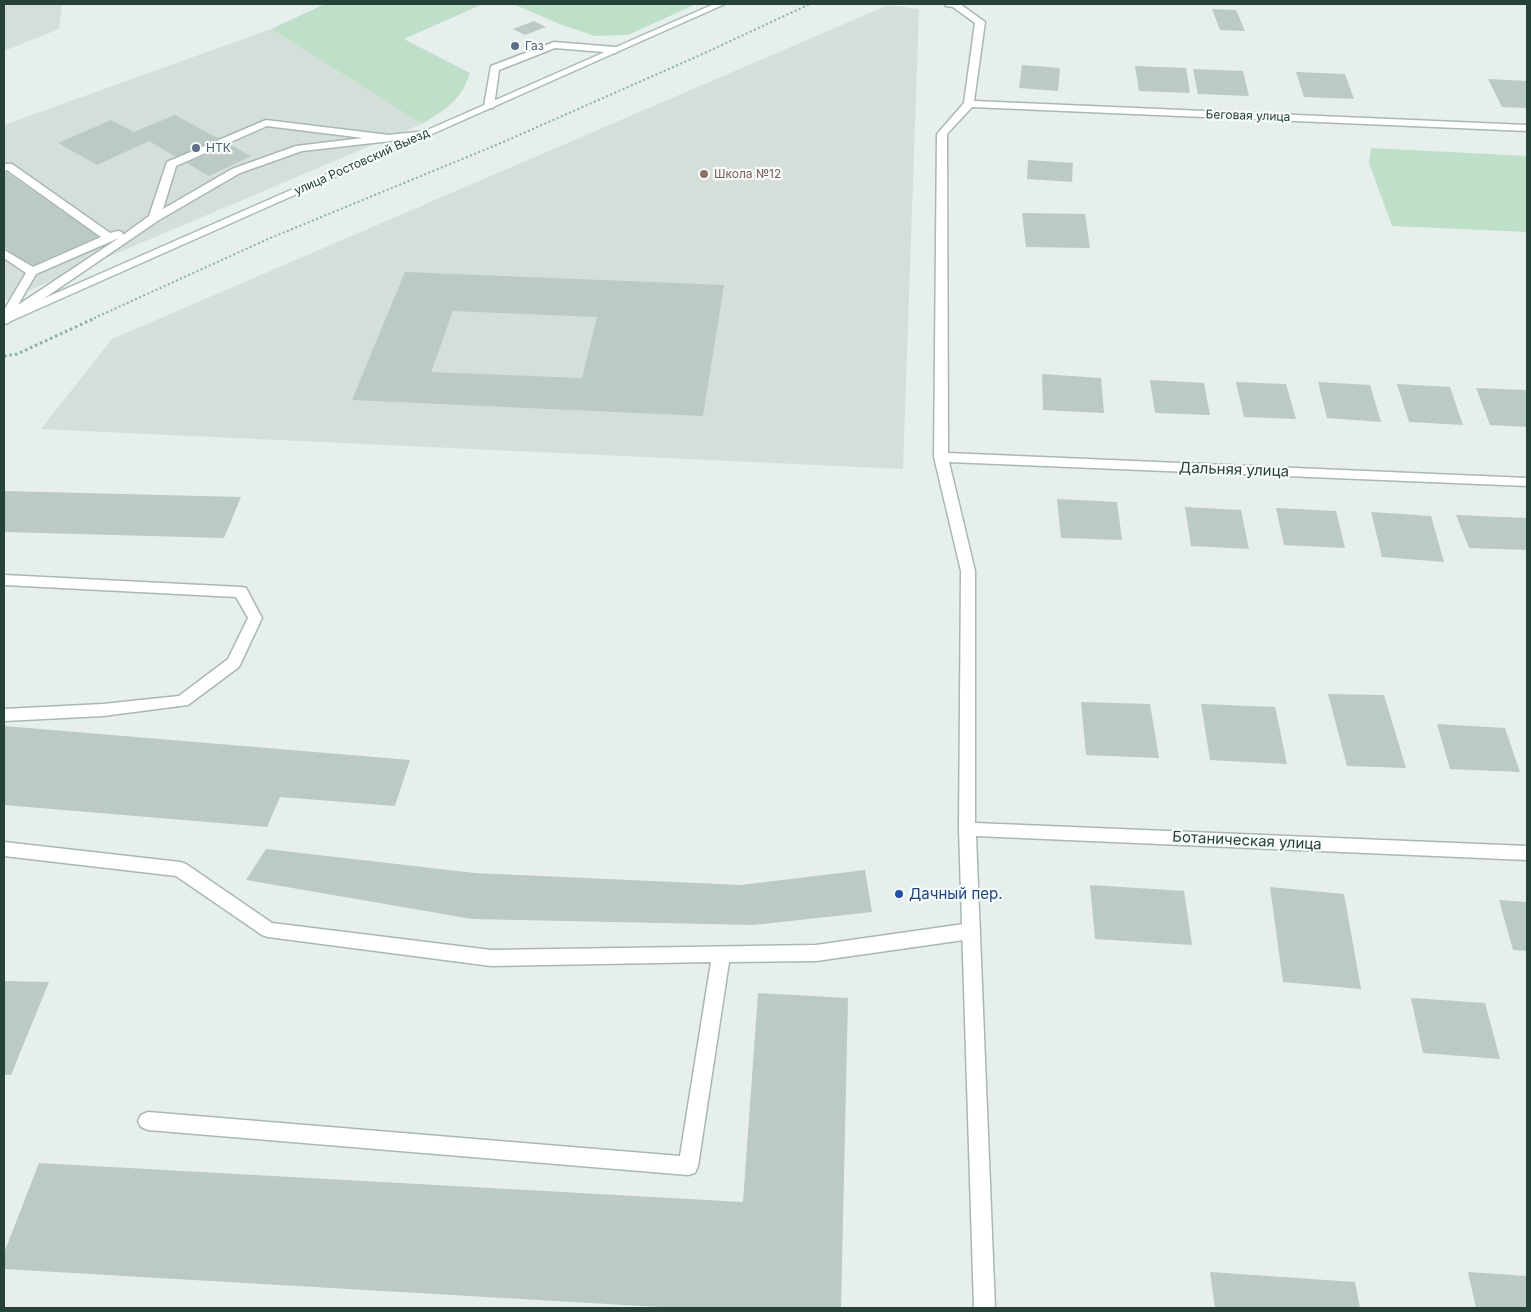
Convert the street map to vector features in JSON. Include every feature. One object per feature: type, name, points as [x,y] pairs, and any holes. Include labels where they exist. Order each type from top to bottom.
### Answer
[{"type":"street","name":"улица Ростовский Выезд","points":[[4,320],[721,4]]},
{"type":"street","points":[[949,4],[956,5],[980,22],[968,104],[942,134],[941,457],[968,571],[967,829],[985,1308]]},
{"type":"street","points":[[489,106],[494,68],[554,46],[615,50]]},
{"type":"street","name":"Беговая улица","points":[[968,104],[1527,128]]},
{"type":"street","points":[[4,320],[32,272],[154,219],[171,164],[266,124],[388,138]]},
{"type":"street","points":[[4,320],[154,219],[236,170],[300,148],[426,134]]},
{"type":"street","points":[[4,168],[8,166],[109,238]]},
{"type":"street","points":[[4,253],[32,272]]},
{"type":"street","name":"Дальняя улица","points":[[941,457],[1527,482]]},
{"type":"street","points":[[4,580],[241,592],[255,618],[234,664],[183,701],[102,710],[4,715]]},
{"type":"street","name":"Ботаническая улица","points":[[967,829],[1527,853]]},
{"type":"street","points":[[4,849],[180,869],[268,930],[491,958],[816,953],[971,931]]},
{"type":"street","points":[[148,1121],[688,1166],[720,954]]},
{"type":"path","points":[[4,356],[17,354],[268,239],[501,144],[810,4]]},
{"type":"shaded area","points":[[4,4],[62,4],[59,29],[4,51]]},
{"type":"shaded area","name":"Школа №12","points":[[888,5],[919,9],[903,469],[41,429],[112,339]]},
{"type":"shaded area","points":[[271,29],[422,124],[4,301],[4,125]]},
{"type":"green space","points":[[325,4],[483,4],[404,39],[470,73],[462,91],[445,109],[422,124],[271,29]]},
{"type":"green space","points":[[513,4],[696,4],[628,35],[595,36],[562,25]]},
{"type":"green space","points":[[1371,148],[1527,156],[1527,232],[1392,226],[1369,163]]},
{"type":"building","points":[[1212,9],[1236,10],[1245,31],[1220,30]]},
{"type":"building","points":[[534,21],[546,27],[525,35],[513,29]]},
{"type":"building","points":[[1022,65],[1060,68],[1058,91],[1019,88]]},
{"type":"building","points":[[1135,66],[1186,68],[1190,93],[1139,91]]},
{"type":"building","points":[[1193,69],[1243,71],[1249,96],[1198,94]]},
{"type":"building","points":[[1296,72],[1345,74],[1354,99],[1304,97]]},
{"type":"building","points":[[1488,79],[1527,81],[1527,108],[1502,107]]},
{"type":"building","points":[[175,115],[251,156],[209,176],[149,141],[97,165],[58,143],[111,120],[134,132]]},
{"type":"building","points":[[1028,160],[1073,163],[1072,182],[1027,179]]},
{"type":"building","points":[[6,172],[101,238],[32,269],[4,247],[4,173]]},
{"type":"building","points":[[1022,213],[1085,214],[1090,248],[1026,247]]},
{"type":"building","points":[[405,272],[724,285],[703,416],[352,400]],"holes":[[[453,311],[597,317],[582,378],[431,372]]]},
{"type":"building","points":[[1042,374],[1101,378],[1104,413],[1043,410]]},
{"type":"building","points":[[1150,380],[1204,383],[1210,415],[1155,413]]},
{"type":"building","points":[[1236,382],[1286,384],[1296,419],[1244,417]]},
{"type":"building","points":[[1318,382],[1370,385],[1381,422],[1327,418]]},
{"type":"building","points":[[1397,384],[1450,387],[1463,425],[1409,422]]},
{"type":"building","points":[[1476,388],[1527,390],[1527,427],[1490,425]]},
{"type":"building","points":[[4,491],[241,497],[224,538],[4,532]]},
{"type":"building","points":[[1057,499],[1117,502],[1122,540],[1061,538]]},
{"type":"building","points":[[1185,507],[1241,510],[1249,549],[1191,546]]},
{"type":"building","points":[[1276,508],[1336,511],[1345,548],[1284,545]]},
{"type":"building","points":[[1371,512],[1431,516],[1444,562],[1382,557]]},
{"type":"building","points":[[1456,515],[1527,518],[1527,550],[1469,548]]},
{"type":"building","points":[[1328,694],[1384,695],[1406,768],[1347,766]]},
{"type":"building","points":[[1081,702],[1150,704],[1159,758],[1086,755]]},
{"type":"building","points":[[1201,704],[1275,707],[1287,764],[1210,760]]},
{"type":"building","points":[[1437,724],[1505,728],[1520,772],[1450,769]]},
{"type":"building","points":[[4,726],[410,760],[395,806],[280,797],[267,827],[4,805]]},
{"type":"building","points":[[266,849],[475,873],[741,885],[865,870],[872,912],[754,925],[472,919],[246,880]]},
{"type":"building","points":[[1090,885],[1184,891],[1192,945],[1095,939]]},
{"type":"building","points":[[1270,887],[1344,894],[1361,989],[1283,982]]},
{"type":"building","points":[[1499,900],[1527,902],[1527,951],[1513,950]]},
{"type":"building","points":[[4,981],[49,982],[11,1075],[4,1075]]},
{"type":"building","points":[[758,993],[848,998],[841,1308],[676,1308],[4,1269],[4,1253],[39,1163],[743,1202]]},
{"type":"building","points":[[1411,998],[1485,1003],[1500,1059],[1423,1053]]},
{"type":"building","points":[[1210,1272],[1355,1282],[1360,1308],[1215,1308]]},
{"type":"building","points":[[1468,1272],[1527,1276],[1527,1308],[1476,1308]]},
{"type":"place","name":"Газ","points":[[515,46]]},
{"type":"place","name":"НТК","points":[[196,148]]},
{"type":"place","name":"Школа №12","points":[[704,174]]},
{"type":"place","name":"Дачный пер.","points":[[899,894]]}]
